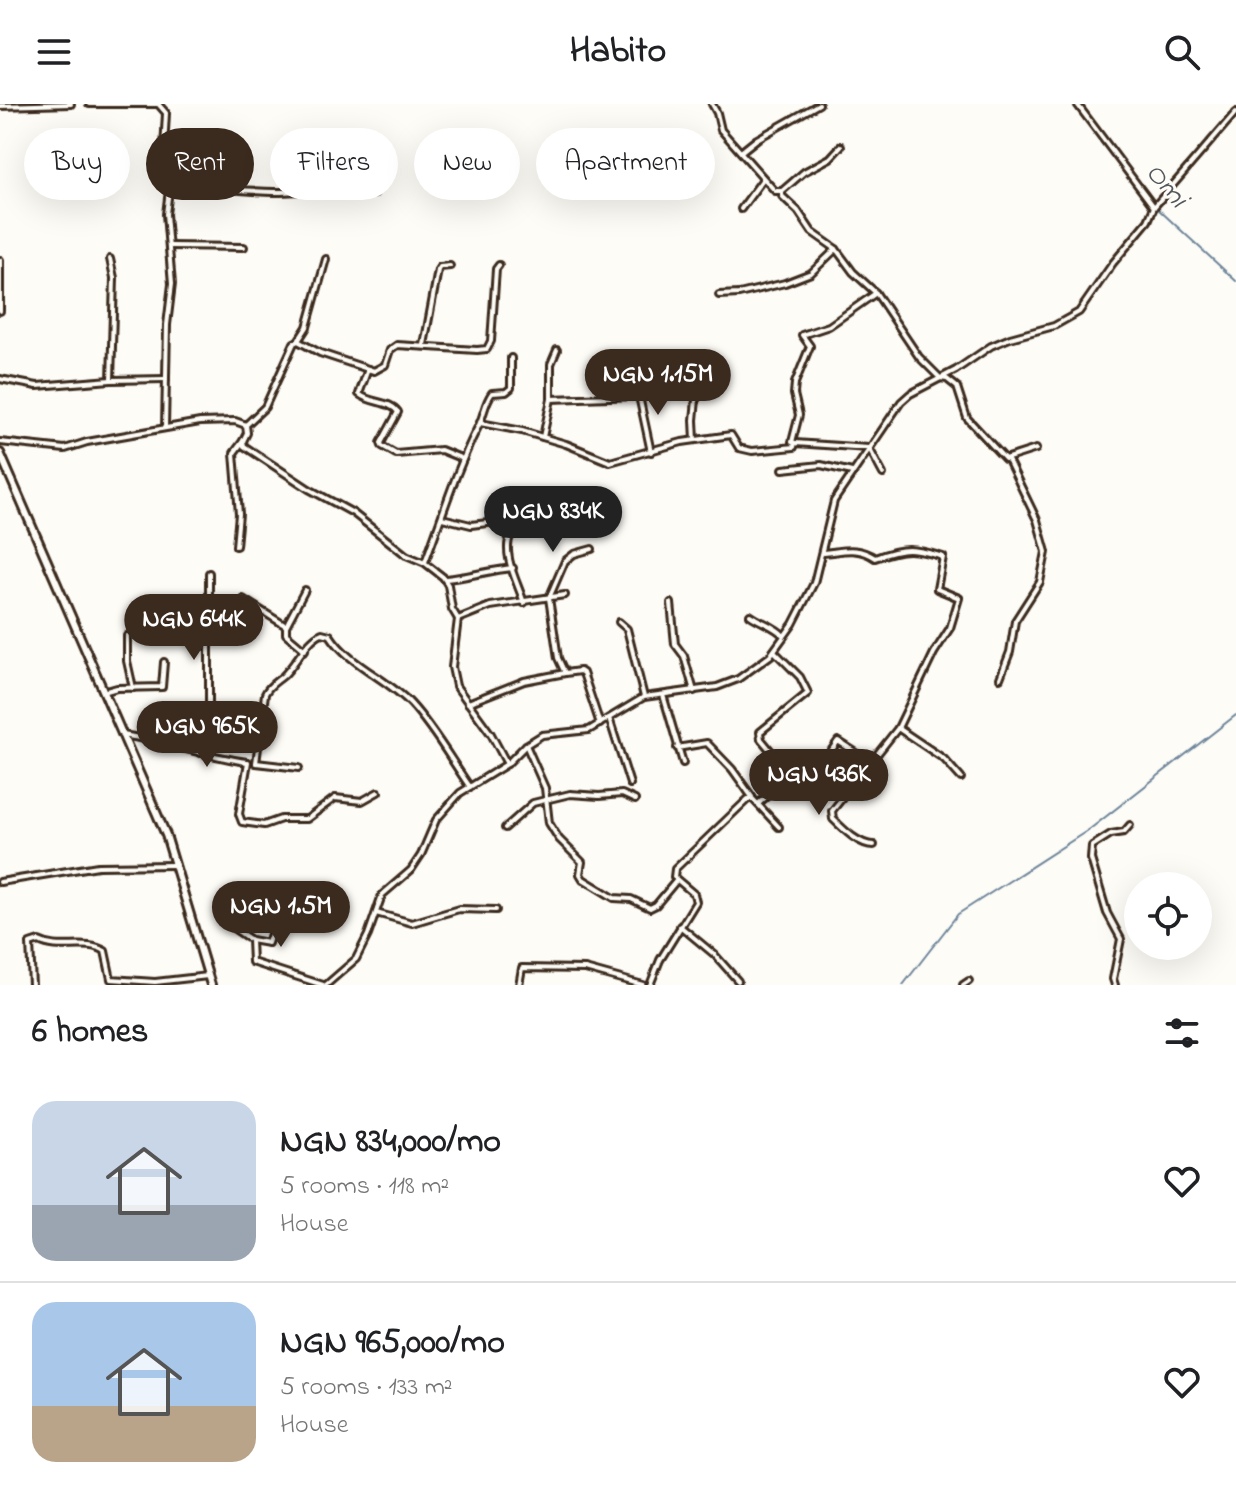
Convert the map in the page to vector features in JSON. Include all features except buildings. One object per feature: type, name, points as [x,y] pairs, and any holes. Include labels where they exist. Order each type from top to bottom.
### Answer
[{"type":"main road","points":[[0,453],[166,835],[211,985]]},
{"type":"street","points":[[0,106],[71,104]]},
{"type":"street","points":[[89,104],[159,104],[166,113],[165,128]]},
{"type":"street","points":[[712,104],[721,130],[775,191],[782,191],[804,172],[830,158],[841,146]]},
{"type":"street","points":[[742,151],[757,139],[819,104]]},
{"type":"street","points":[[1077,104],[1154,207]]},
{"type":"street","points":[[251,940],[251,958],[255,964],[324,985],[356,959],[382,895],[416,863],[442,812],[460,793],[507,764],[526,745],[542,735],[589,730],[644,697],[694,691],[738,679],[774,651],[814,583],[834,501],[901,402],[1001,342],[1054,326],[1079,312],[1113,263],[1148,221],[1154,207],[1236,112]]},
{"type":"street","points":[[741,209],[763,179]]},
{"type":"street","points":[[782,191],[782,196],[798,211],[807,227],[836,249],[853,272],[876,293],[919,357],[940,378],[957,387],[967,418],[1008,460],[1037,520],[1046,552],[1040,582],[1015,621],[1010,652],[1000,678]]},
{"type":"street","points":[[165,428],[167,325],[172,284],[166,214],[168,200]]},
{"type":"street","points":[[169,246],[244,247]]},
{"type":"street","points":[[719,295],[739,294],[785,283],[811,273],[836,249]]},
{"type":"street","points":[[110,259],[114,278],[111,380]]},
{"type":"street","points":[[246,425],[265,407],[294,343],[307,327],[326,259]]},
{"type":"street","points":[[0,260],[0,311]]},
{"type":"street","points":[[298,341],[320,353],[374,371],[385,365],[390,350],[397,345],[487,349],[491,341],[496,269],[499,265]]},
{"type":"street","points":[[424,345],[438,270],[450,266]]},
{"type":"street","points":[[869,448],[795,443],[792,436],[799,415],[795,383],[810,346],[802,335],[829,326],[876,293]]},
{"type":"street","points":[[543,438],[551,399],[551,364],[557,350]]},
{"type":"street","points":[[425,563],[490,395],[511,388],[511,358]]},
{"type":"street","points":[[368,369],[359,394],[365,399],[391,405],[398,412],[382,446],[396,454],[441,450],[463,459]]},
{"type":"street","points":[[695,440],[698,379],[709,372]]},
{"type":"street","points":[[0,379],[37,386],[166,379]]},
{"type":"street","points":[[639,384],[651,452]]},
{"type":"street","points":[[551,399],[639,396]]},
{"type":"street","points":[[0,442],[65,449],[87,442],[200,422],[235,421],[246,425]]},
{"type":"street","points":[[480,423],[566,444],[610,462],[695,440],[731,435],[739,448],[752,451],[794,447],[795,443]]},
{"type":"street","points":[[236,546],[239,514],[234,453],[247,433],[246,425]]},
{"type":"street","points":[[243,441],[244,446],[309,489],[353,513],[406,555],[425,563],[446,579],[452,609],[458,619],[452,667],[456,686],[491,734],[507,764]]},
{"type":"street","points":[[869,448],[883,474]]},
{"type":"street","points":[[1008,460],[1036,449]]},
{"type":"street","points":[[783,469],[821,465],[853,472]]},
{"type":"street","points":[[442,518],[471,525],[504,521],[509,525],[508,556],[524,603]]},
{"type":"street","points":[[823,553],[853,548],[875,558],[903,549],[917,549],[943,557],[937,589],[959,598],[950,628],[934,653],[898,728],[832,811],[833,819],[868,845],[874,845]]},
{"type":"street","points":[[565,673],[558,658],[549,598],[565,561],[574,554],[592,549]]},
{"type":"street","points":[[446,579],[513,568]]},
{"type":"street","points":[[201,753],[209,717],[209,573]]},
{"type":"street","points":[[305,590],[286,626],[286,634],[305,650]]},
{"type":"street","points":[[458,619],[490,606],[565,595]]},
{"type":"street","points":[[243,599],[286,626]]},
{"type":"street","points":[[671,603],[675,644],[684,656],[694,691]]},
{"type":"street","points":[[750,615],[760,622],[774,625],[784,636]]},
{"type":"street","points":[[619,622],[627,629],[644,697]]},
{"type":"street","points":[[256,763],[265,694],[269,686],[295,665],[318,634],[330,635],[338,649],[413,705],[470,787]]},
{"type":"street","points":[[127,636],[127,661],[133,688]]},
{"type":"street","points":[[758,804],[789,777],[790,772],[759,735],[805,696],[808,688],[774,651]]},
{"type":"street","points":[[102,692],[117,688],[162,687],[164,662]]},
{"type":"street","points":[[468,703],[524,681],[580,671],[600,724]]},
{"type":"street","points":[[663,695],[683,763]]},
{"type":"street","points":[[609,718],[630,784]]},
{"type":"street","points":[[898,728],[944,759],[961,778]]},
{"type":"street","points":[[121,735],[248,762],[299,768]]},
{"type":"street","points":[[789,777],[805,778],[819,767],[838,741],[869,761]]},
{"type":"street","points":[[677,748],[707,743],[779,827]]},
{"type":"street","points":[[526,745],[545,788],[552,829],[581,859],[580,876],[591,886],[614,898],[631,899],[650,908],[676,881]]},
{"type":"street","points":[[248,762],[239,814],[242,822],[264,825],[281,819],[307,819],[335,798],[362,801],[378,792]]},
{"type":"street","points":[[505,828],[533,803],[546,799],[574,794],[622,794],[635,800]]},
{"type":"street","points":[[519,985],[522,968],[585,969],[647,985],[696,899],[676,881],[673,874],[675,869],[744,801],[753,799]]},
{"type":"street","points":[[1115,985],[1113,979],[1121,939],[1107,913],[1091,859],[1092,846],[1111,834],[1124,832],[1130,825]]},
{"type":"street","points":[[0,882],[98,866],[174,865]]},
{"type":"street","points":[[226,904],[220,919],[251,940],[268,943],[279,911]]},
{"type":"street","points":[[376,913],[412,923],[459,909],[496,910]]},
{"type":"street","points":[[680,926],[715,955],[738,981]]},
{"type":"street","points":[[32,985],[30,944],[39,941],[49,946],[96,946],[105,951],[111,979],[184,983],[208,976]]},
{"type":"street","points":[[963,985],[969,981]]},
{"type":"waterway","name":"Omi","points":[[1080,104],[1157,208],[1236,281]]},
{"type":"waterway","points":[[903,985],[958,914],[1090,829],[1236,715]]}]
